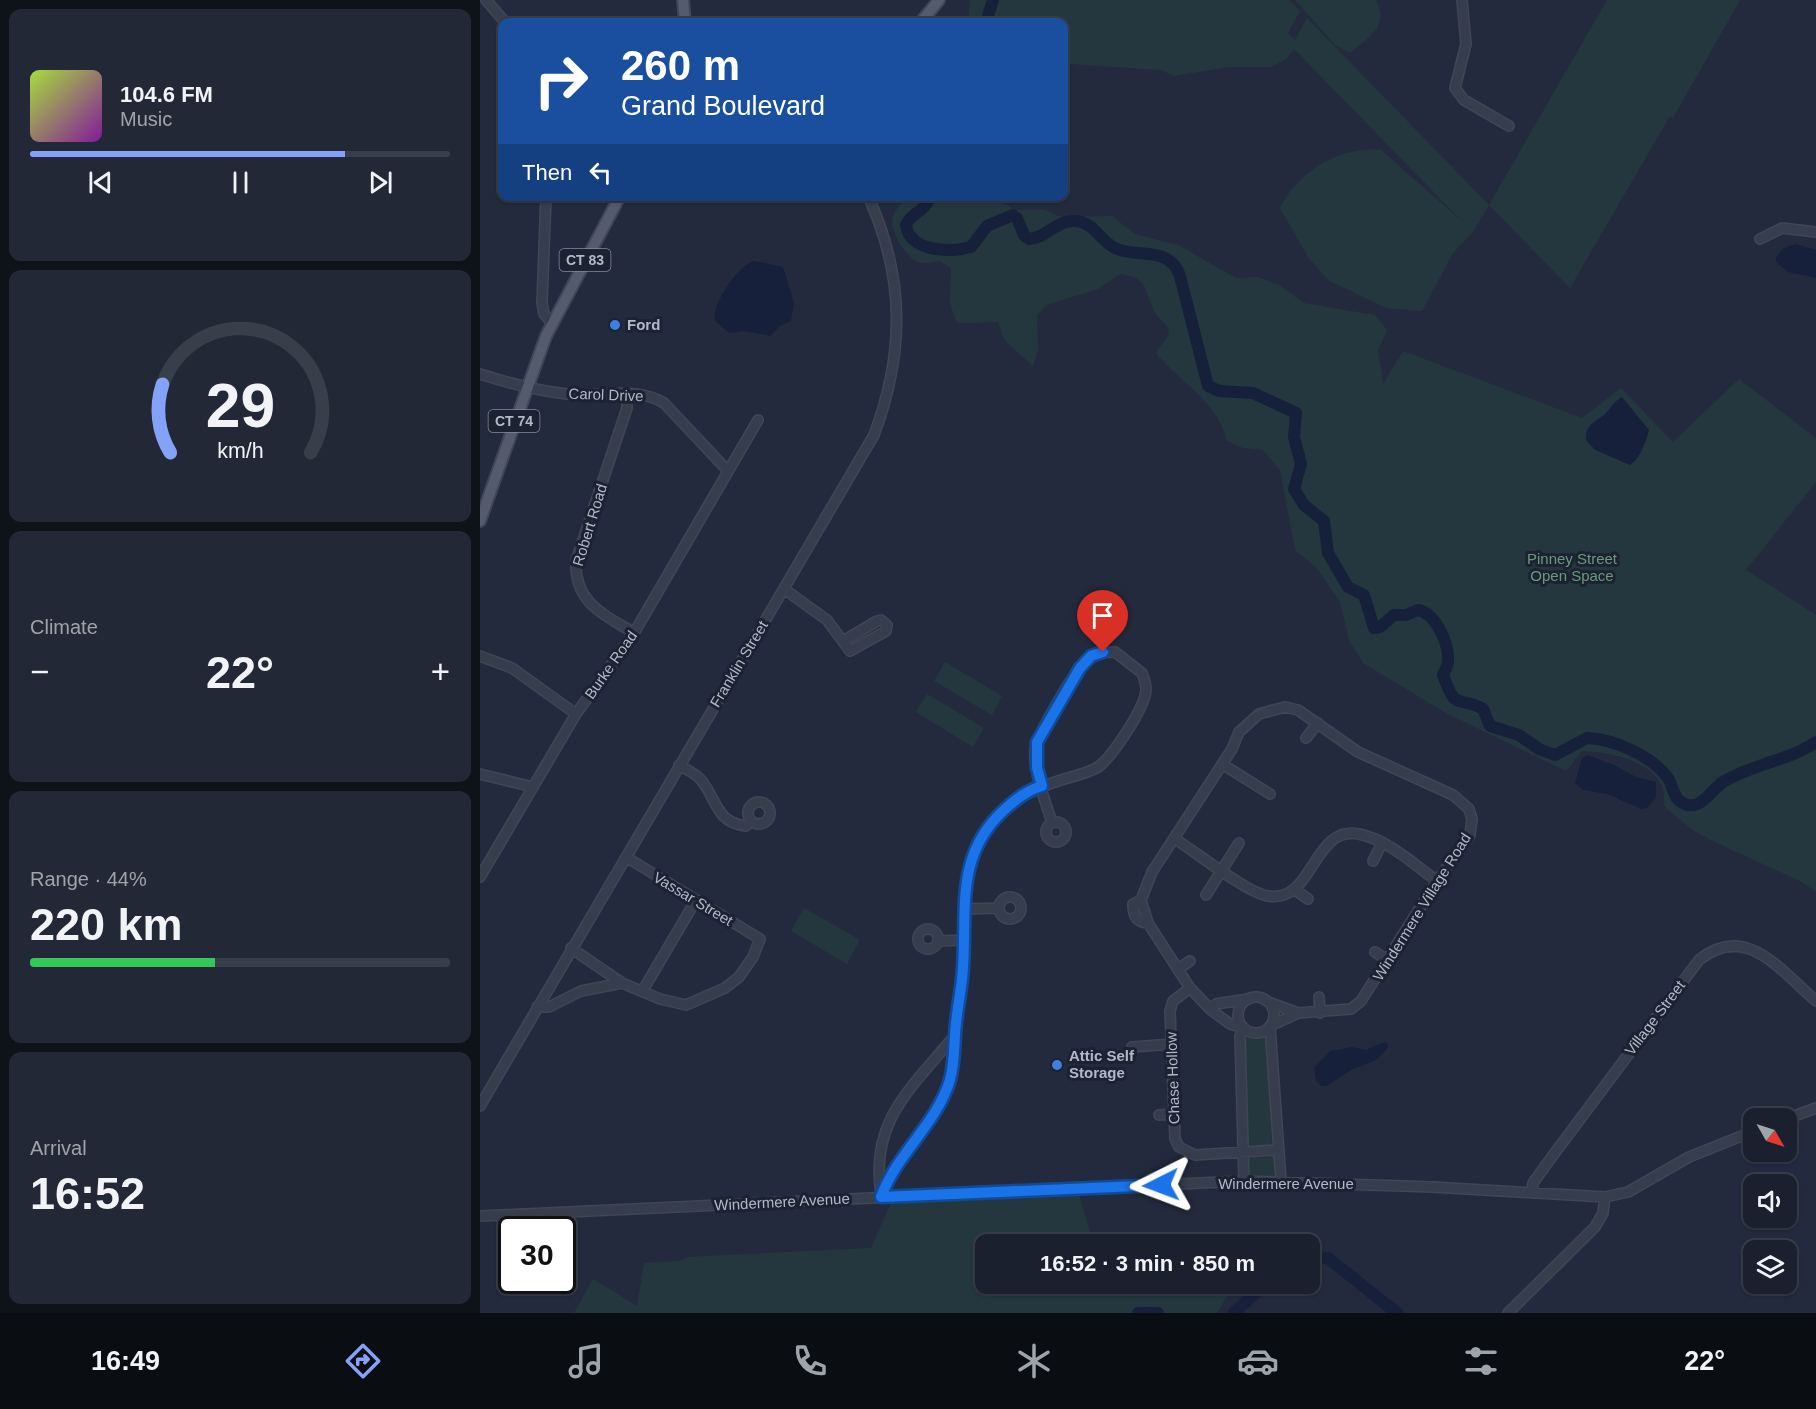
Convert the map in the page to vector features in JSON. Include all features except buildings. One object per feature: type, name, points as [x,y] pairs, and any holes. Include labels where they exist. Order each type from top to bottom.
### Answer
[{"type":"main road","points":[[683,0],[685,18]]},
{"type":"main road","points":[[924,18],[939,0]]},
{"type":"main road","name":"CT 83","points":[[552,323],[617,201]]},
{"type":"main road","name":"CT 74","points":[[480,521],[526,387],[552,323]]},
{"type":"street","points":[[486,0],[502,18]]},
{"type":"street","points":[[1462,0],[1466,44],[1455,88],[1464,100],[1509,126]]},
{"type":"street","points":[[546,201],[542,303],[544,314],[552,323]]},
{"type":"street","name":"Franklin Street","points":[[480,1106],[874,435],[886,402],[896,346],[898,309],[885,237],[870,201]]},
{"type":"street","points":[[1760,239],[1782,228],[1816,232]]},
{"type":"street","name":"Carol Drive","points":[[480,374],[526,387],[566,394],[645,395],[664,403],[728,471]]},
{"type":"street","name":"Robert Road","points":[[627,394],[627,408],[576,561],[575,575],[579,587],[596,610],[634,633]]},
{"type":"street","name":"Burke Road","points":[[480,877],[576,714],[600,677],[621,654],[634,633],[758,420]]},
{"type":"street","points":[[784,589],[827,621],[843,641]]},
{"type":"street","points":[[881,1197],[889,1176],[932,1119],[944,1096],[954,1058],[964,940],[964,909],[969,867],[974,849],[985,830],[1016,799],[1042,786],[1097,768],[1110,754],[1136,715],[1146,691],[1142,673],[1131,662],[1115,652],[1103,652],[1091,656],[1080,668],[1037,742],[1037,768],[1042,786],[1053,823]]},
{"type":"street","points":[[480,656],[512,668],[576,714]]},
{"type":"street","name":"Windermere Village Road","points":[[1211,1010],[1216,1004],[1258,997],[1298,1013],[1351,1009],[1361,1001],[1437,881],[1470,835],[1472,819],[1469,809],[1453,795],[1358,752],[1298,710],[1285,707],[1258,714],[1239,732],[1222,764],[1152,872],[1141,900],[1148,923],[1190,988],[1211,1010],[1230,1024],[1260,1032],[1298,1013]]},
{"type":"street","points":[[1306,738],[1318,723]]},
{"type":"street","points":[[1222,764],[1270,794]]},
{"type":"street","points":[[679,765],[701,780],[719,813],[728,822],[746,826],[751,821]]},
{"type":"street","points":[[480,774],[533,787]]},
{"type":"street","points":[[1175,839],[1222,870],[1269,896],[1278,896],[1294,889],[1326,845],[1339,835],[1361,834],[1382,843],[1437,881]]},
{"type":"street","points":[[1206,895],[1239,843]]},
{"type":"street","points":[[1373,861],[1382,843]]},
{"type":"street","name":"Vassar Street","points":[[626,857],[760,939],[753,957],[739,977],[709,996],[687,1005],[660,999],[643,990]]},
{"type":"street","points":[[1294,889],[1308,899]]},
{"type":"street","points":[[571,948],[622,983],[643,990],[696,900]]},
{"type":"street","points":[[964,909],[999,908]]},
{"type":"street","points":[[938,941],[964,940]]},
{"type":"street","name":"Village Street","points":[[1532,1193],[1533,1183],[1554,1154],[1699,960],[1712,949],[1727,944],[1742,945],[1755,951],[1816,1001]]},
{"type":"street","points":[[1375,952],[1388,960]]},
{"type":"street","points":[[1178,969],[1190,961]]},
{"type":"street","points":[[537,1007],[549,1007],[581,991],[622,983]]},
{"type":"street","name":"Chase Hollow","points":[[1190,988],[1173,1001],[1170,1011],[1175,1138],[1179,1147],[1186,1153],[1244,1153],[1278,1150]]},
{"type":"street","points":[[1319,997],[1320,1013]]},
{"type":"street","points":[[1244,1181],[1240,1036],[1244,1028],[1238,1013],[1248,999]]},
{"type":"street","points":[[1268,1002],[1273,1011],[1270,1026],[1281,1181]]},
{"type":"street","points":[[881,1197],[880,1152],[890,1119],[912,1084],[955,1035]]},
{"type":"street","points":[[1132,1047],[1173,1044]]},
{"type":"street","points":[[1797,1115],[1816,1108]]},
{"type":"street","points":[[1160,1115],[1175,1114]]},
{"type":"street","name":"Windermere Avenue","points":[[480,1216],[1244,1181],[1605,1197],[1628,1192],[1689,1157],[1743,1135]]},
{"type":"street","points":[[1508,1313],[1595,1227],[1603,1213],[1605,1197]]},
{"type":"green space","points":[[970,0],[1289,0],[1300,11],[1288,33],[1295,40],[1307,18],[1489,205],[1473,232],[1453,253],[1422,311],[1386,308],[1328,280],[1308,257],[1280,208],[1298,183],[1309,172],[1336,157],[1351,152],[1381,150],[1464,223],[1294,49],[1286,59],[1271,67],[1229,67],[1174,76],[1161,70],[1068,63],[1068,18],[968,18]]},
{"type":"green space","points":[[1295,0],[1376,0],[1380,9],[1379,24],[1370,36],[1350,53],[1335,45]]},
{"type":"green space","points":[[1607,0],[1740,0],[1673,118],[1670,116],[1570,288],[1489,205]]},
{"type":"green space","name":"Pinney Street Open Space","points":[[903,201],[999,201],[1016,210],[1045,210],[1061,217],[1112,216],[1135,234],[1178,245],[1236,278],[1258,277],[1279,285],[1304,303],[1375,315],[1387,330],[1378,351],[1383,384],[1403,351],[1582,418],[1621,388],[1673,442],[1739,379],[1816,438],[1816,482],[1746,570],[1816,615],[1816,892],[1802,882],[1694,831],[1665,807],[1664,791],[1658,779],[1640,765],[1604,753],[1582,751],[1566,771],[1446,713],[1363,663],[1349,640],[1340,602],[1317,568],[1295,550],[1280,470],[1263,450],[1243,448],[1227,441],[1222,427],[1207,403],[1156,353],[1169,334],[1168,330],[1152,307],[1146,288],[1137,279],[1120,274],[1098,289],[1046,305],[1037,316],[1038,349],[1033,366],[1005,341],[998,322],[957,323],[950,304],[951,268],[940,261],[919,262],[907,254],[896,237],[892,225],[895,211]]},
{"type":"green space","points":[[945,662],[1002,696],[992,715],[934,681]]},
{"type":"green space","points":[[927,694],[984,728],[973,747],[916,712]]},
{"type":"green space","points":[[804,908],[860,940],[847,964],[791,931]]},
{"type":"green space","points":[[1244,1037],[1267,1037],[1272,1146],[1248,1147]]},
{"type":"green space","points":[[1274,1157],[1274,1176],[1249,1176],[1248,1158]]},
{"type":"green space","points":[[1079,1195],[1091,1234],[975,1234],[975,1294],[1228,1294],[1217,1313],[574,1313],[593,1279],[637,1306],[644,1263],[679,1261],[687,1257],[871,1248],[891,1203]]},
{"type":"water","points":[[1796,244],[1816,250],[1816,278],[1788,272],[1776,262],[1776,257],[1784,248]]},
{"type":"water","points":[[754,261],[783,267],[794,303],[791,321],[780,326],[770,336],[744,331],[729,333],[715,321],[717,305],[727,286],[741,270]]},
{"type":"water","points":[[1622,397],[1649,430],[1640,454],[1630,465],[1595,450],[1586,440],[1591,424]]},
{"type":"water","points":[[1587,755],[1612,764],[1636,777],[1656,782],[1656,798],[1647,808],[1641,809],[1607,794],[1583,790],[1575,783],[1582,758]]},
{"type":"water","points":[[1384,1042],[1388,1044],[1387,1049],[1376,1060],[1353,1069],[1326,1086],[1321,1086],[1316,1081],[1314,1067],[1330,1051],[1352,1047],[1366,1050]]},
{"type":"waterway","points":[[987,18],[993,0]]},
{"type":"waterway","points":[[928,201],[906,225],[915,241],[932,248],[953,250],[971,247],[987,226],[1013,215],[1017,218],[1024,235],[1029,239],[1040,236],[1068,221],[1082,222],[1093,228],[1106,242],[1117,249],[1169,260],[1180,276],[1208,386],[1219,391],[1253,393],[1296,413],[1294,437],[1301,464],[1294,489],[1304,505],[1324,521],[1328,553],[1348,587],[1364,595],[1374,628],[1380,627],[1394,615],[1406,615],[1418,610],[1430,617],[1444,638],[1448,663],[1443,675],[1452,695],[1458,701],[1483,709],[1490,726],[1519,735],[1539,749],[1555,755],[1587,738],[1620,745],[1642,756],[1661,770],[1668,778],[1677,798],[1687,805],[1704,800],[1723,782],[1734,776],[1794,754],[1816,742]]},
{"type":"waterway","points":[[1320,1258],[1328,1258],[1397,1313]]},
{"type":"waterway","points":[[1234,1313],[1254,1294]]},
{"type":"waterway","points":[[1138,1313],[1158,1313]]},
{"type":"place","name":"Ford","points":[[615,325]]},
{"type":"place","name":"Attic Self Storage","points":[[1057,1065]]},
{"type":"route","points":[[1103,652],[1091,656],[1080,668],[1037,742],[1035,751],[1042,786],[1016,799],[996,817],[974,849],[965,888],[963,967],[951,1077],[932,1119],[900,1159],[889,1176],[881,1197],[1161,1185]]}]
